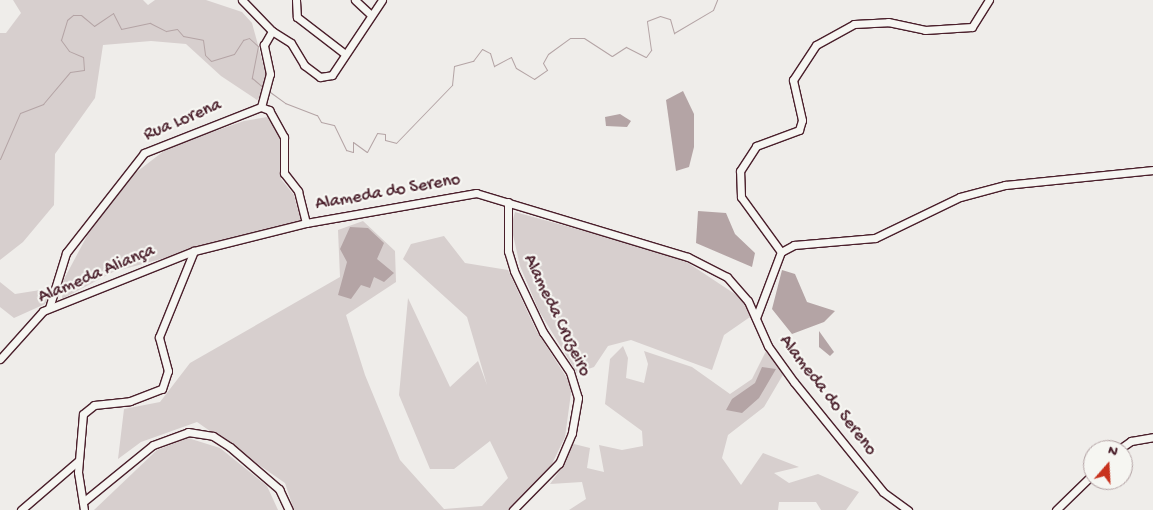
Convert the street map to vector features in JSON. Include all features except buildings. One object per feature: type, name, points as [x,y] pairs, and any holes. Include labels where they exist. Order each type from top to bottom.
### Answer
[{"type":"street","points":[[242,0],[272,31],[291,43],[314,75],[329,76],[382,0]]},
{"type":"street","points":[[296,0],[297,17],[344,52]]},
{"type":"street","points":[[355,0],[371,16]]},
{"type":"street","points":[[781,252],[741,197],[740,171],[756,146],[799,130],[802,120],[794,80],[816,45],[854,24],[888,22],[925,30],[972,27],[990,0]]},
{"type":"street","points":[[272,31],[264,45],[270,79],[261,107],[269,110],[284,137],[288,151],[284,172],[298,191],[306,223]]},
{"type":"street","name":"Rua Lorena","points":[[49,308],[66,253],[144,153],[261,107]]},
{"type":"street","points":[[756,318],[781,252],[801,243],[875,238],[960,197],[1005,185],[1153,170]]},
{"type":"street","name":"Alameda do Sereno","points":[[194,251],[306,223],[465,194],[508,202],[712,267],[739,288],[756,318],[768,346],[794,382],[883,492],[908,510]]},
{"type":"street","name":"Alameda Cruzeiro","points":[[508,202],[508,251],[514,270],[543,332],[570,372],[578,398],[572,433],[559,463],[513,510]]},
{"type":"street","points":[[84,510],[78,461],[83,414],[94,405],[150,396],[164,385],[168,370],[159,337],[194,251]]},
{"type":"street","name":"Alameda Aliança","points":[[0,359],[49,308],[194,251]]},
{"type":"street","points":[[83,502],[153,445],[188,432],[213,436],[230,447],[279,489],[289,510]]},
{"type":"street","points":[[1131,440],[1153,437]]},
{"type":"street","points":[[21,510],[78,461]]},
{"type":"street","points":[[1056,510],[1083,484]]},
{"type":"shaded area","points":[[13,0],[143,0],[148,5],[155,0],[206,0],[242,12],[252,23],[270,89],[257,100],[221,76],[186,44],[151,41],[103,45],[95,98],[55,154],[54,205],[23,242],[0,260],[0,33],[6,33],[21,13]]},
{"type":"shaded area","points":[[683,91],[694,114],[694,147],[689,167],[676,171],[666,100]]},
{"type":"shaded area","points":[[620,114],[631,121],[627,127],[606,126],[605,117]]},
{"type":"shaded area","points":[[273,116],[284,147],[281,179],[294,195],[301,221],[113,272],[62,299],[63,281],[88,234],[134,174],[169,147],[244,121]]},
{"type":"shaded area","points":[[698,211],[726,213],[735,234],[755,253],[752,267],[696,243]]},
{"type":"shaded area","points":[[515,212],[679,257],[744,300],[750,317],[724,335],[712,370],[631,340],[608,346],[594,367],[577,373],[539,311],[520,266],[511,226]]},
{"type":"shaded area","points":[[363,221],[395,251],[396,282],[346,315],[365,375],[400,460],[444,509],[482,506],[508,478],[490,441],[454,469],[430,469],[399,395],[408,298],[450,387],[478,361],[487,385],[467,317],[403,259],[411,244],[444,236],[465,263],[508,270],[536,330],[572,386],[565,437],[549,470],[508,510],[294,510],[285,483],[197,422],[141,442],[118,459],[124,409],[160,402],[190,363],[340,277],[338,230]]},
{"type":"shaded area","points":[[350,227],[368,228],[384,243],[377,259],[394,273],[384,282],[374,277],[370,288],[361,285],[351,299],[338,295],[347,262],[340,249]]},
{"type":"shaded area","points":[[782,270],[795,274],[807,302],[835,311],[824,322],[792,334],[772,309]]},
{"type":"shaded area","points":[[0,282],[15,294],[53,288],[45,304],[14,318],[0,307]]},
{"type":"shaded area","points":[[819,331],[834,352],[830,356],[819,347]]},
{"type":"shaded area","points":[[623,346],[628,358],[626,378],[644,383],[648,364],[644,351],[692,367],[730,394],[752,379],[766,351],[784,373],[764,407],[728,435],[722,458],[741,485],[763,453],[799,467],[774,473],[789,483],[818,474],[859,492],[846,510],[821,510],[816,502],[779,502],[778,510],[569,510],[586,499],[582,482],[550,484],[566,462],[570,443],[590,448],[587,468],[604,472],[599,445],[622,450],[643,446],[642,431],[605,404],[610,359]]},
{"type":"shaded area","points":[[762,367],[776,369],[759,398],[742,413],[726,410],[732,399],[755,383]]},
{"type":"shaded area","points":[[188,438],[220,448],[267,486],[278,510],[94,510],[157,450]]},
{"type":"waterway","points":[[270,92],[285,103],[317,115],[321,122],[334,125],[346,150],[353,152],[353,142],[367,152],[377,133],[385,134],[385,140],[396,143],[452,85],[454,66],[473,61],[482,49],[490,53],[494,66],[511,57],[516,68],[534,79],[547,70],[543,63],[548,54],[570,38],[584,38],[612,56],[626,47],[646,57],[651,50],[647,21],[660,16],[670,19],[674,33],[713,10],[717,0]]},
{"type":"waterway","points":[[0,159],[20,113],[43,104],[70,72],[84,70],[83,57],[69,51],[61,40],[67,20],[73,15],[81,15],[94,26],[113,13],[121,29],[150,23],[166,31],[177,29],[183,36],[203,40],[205,55],[211,61],[234,54],[243,40],[249,38],[258,46],[252,78],[264,88]]}]
